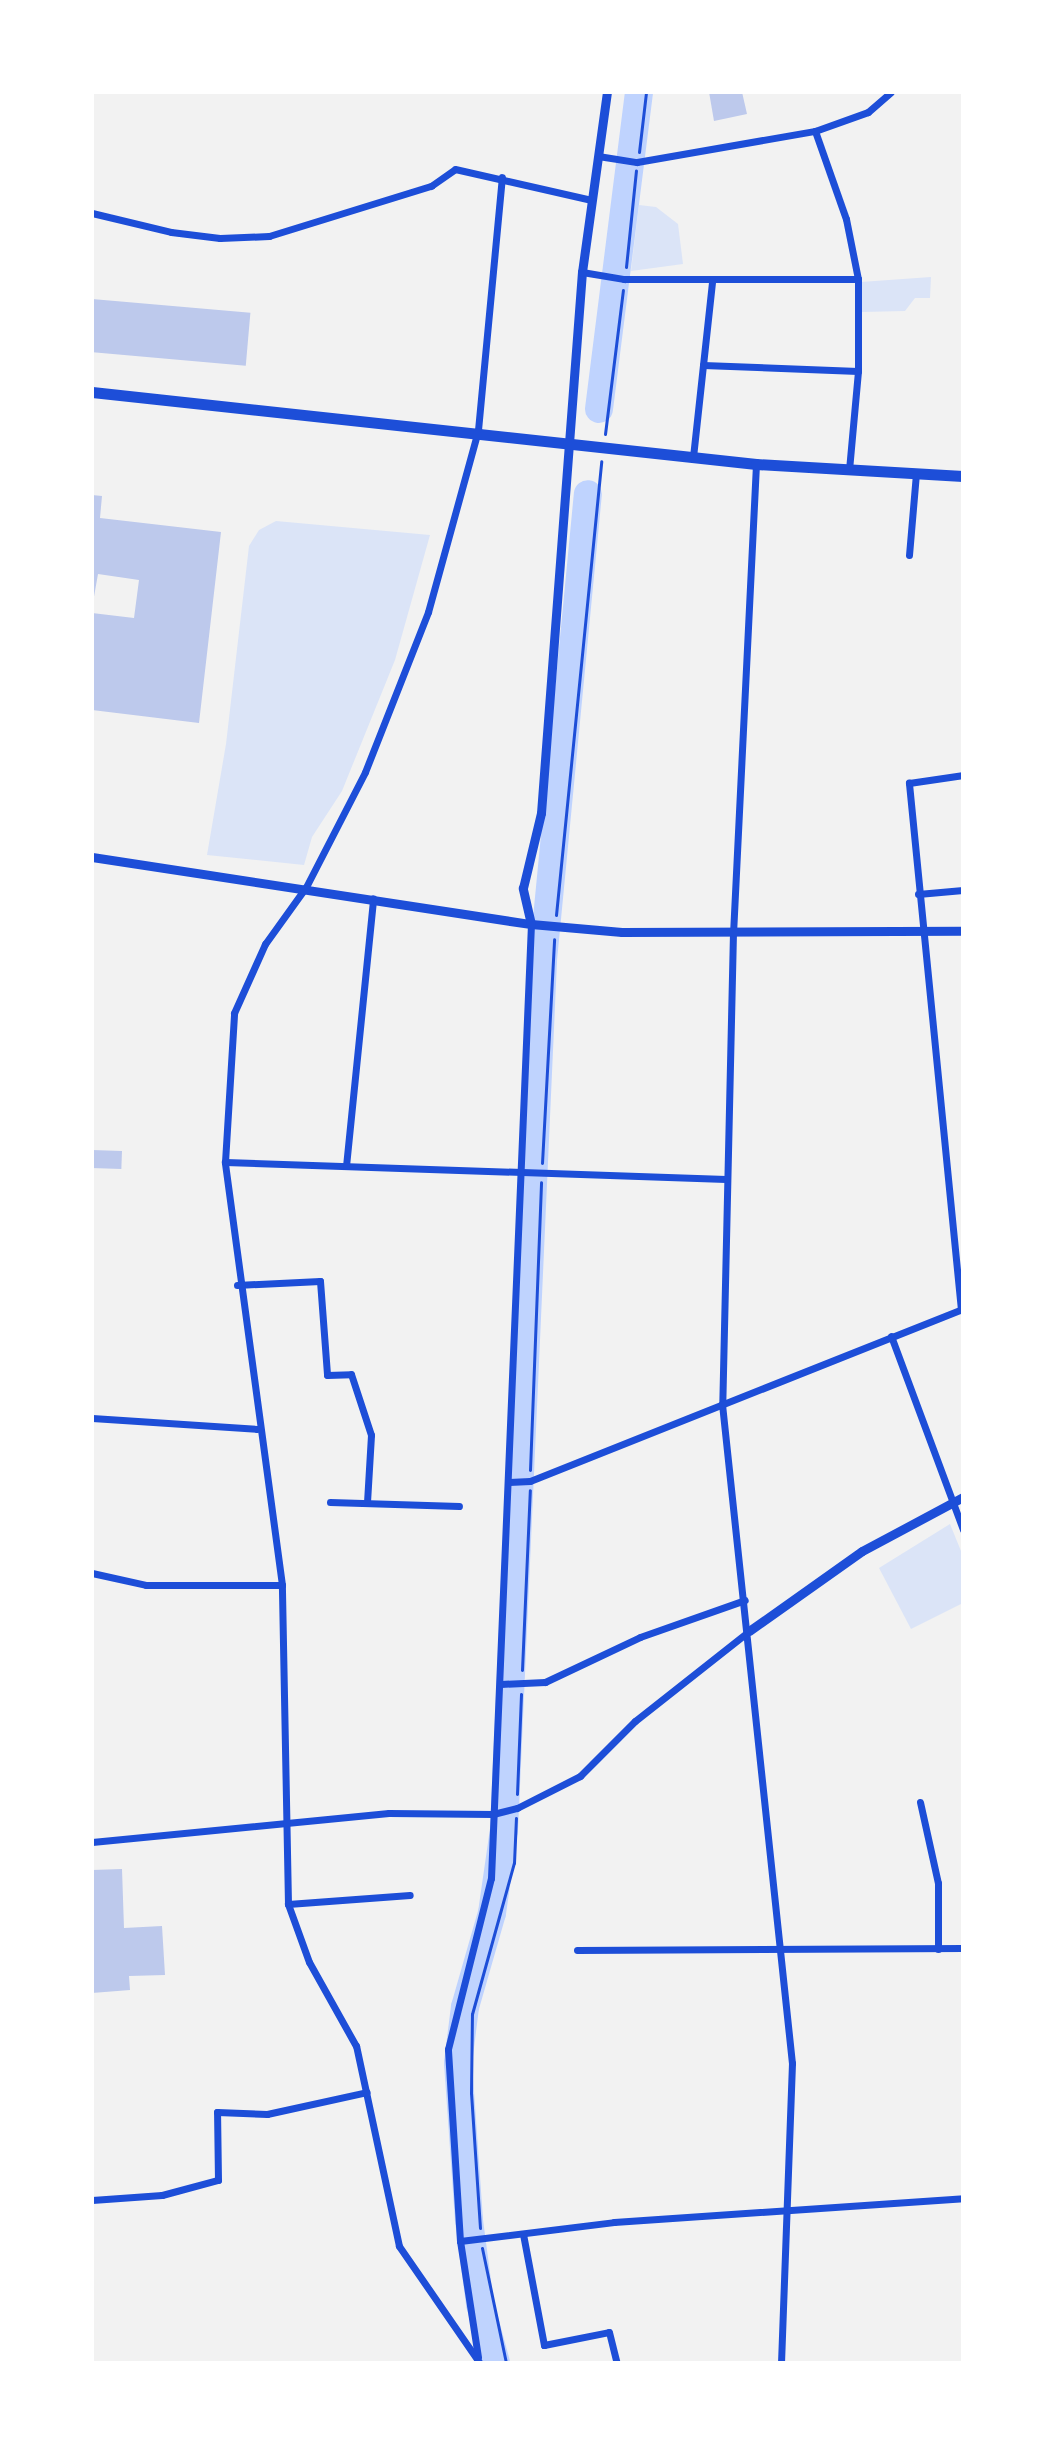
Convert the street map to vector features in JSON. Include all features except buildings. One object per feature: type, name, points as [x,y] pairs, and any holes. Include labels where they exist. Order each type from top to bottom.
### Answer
[{"type":"main road","points":[[92,392],[478,430],[756,464],[963,476]]},
{"type":"street","points":[[479,2363],[460,2241],[448,2049],[491,1878],[509,1482],[518,1175],[531,924],[523,888],[541,813],[582,272],[607,92]]},
{"type":"street","points":[[598,156],[637,162],[815,131],[868,112],[891,92]]},
{"type":"street","points":[[815,131],[846,219],[858,279],[858,371],[849,471]]},
{"type":"street","points":[[92,213],[171,232],[220,238],[269,236],[431,186],[455,169],[502,177],[592,200]]},
{"type":"street","points":[[479,2363],[399,2246],[356,2046],[309,1962],[288,1904],[282,1585],[237,1285],[225,1162],[234,1013],[265,944],[306,887],[365,772],[428,612],[478,430],[502,177]]},
{"type":"street","points":[[582,272],[624,279],[858,279]]},
{"type":"street","points":[[693,457],[712,281]]},
{"type":"street","points":[[703,365],[858,371]]},
{"type":"street","points":[[756,464],[733,932],[722,1404],[749,1631],[792,2063],[790,2210],[781,2363]]},
{"type":"street","points":[[909,555],[916,474]]},
{"type":"street","points":[[509,1482],[530,1481],[962,1309],[921,931],[909,783],[963,775]]},
{"type":"street","points":[[92,857],[374,896],[531,924],[622,932],[963,931]]},
{"type":"street","points":[[918,894],[963,890]]},
{"type":"street","points":[[346,1166],[374,896]]},
{"type":"street","points":[[225,1162],[518,1175],[726,1179]]},
{"type":"street","points":[[237,1285],[320,1281],[327,1375],[351,1374],[371,1435],[367,1502]]},
{"type":"street","points":[[891,1336],[963,1530]]},
{"type":"street","points":[[92,1418],[257,1429]]},
{"type":"street","points":[[92,1842],[389,1813],[493,1814],[517,1808],[580,1776],[635,1721],[749,1631],[862,1551],[963,1497]]},
{"type":"street","points":[[330,1502],[459,1506]]},
{"type":"street","points":[[92,1573],[146,1585],[282,1585]]},
{"type":"street","points":[[501,1684],[545,1682],[640,1637],[745,1600]]},
{"type":"street","points":[[920,1802],[938,1883],[938,1949]]},
{"type":"street","points":[[288,1904],[410,1895]]},
{"type":"street","points":[[577,1950],[963,1948]]},
{"type":"street","points":[[92,2200],[162,2195],[218,2180],[217,2112],[267,2114],[367,2092]]},
{"type":"street","points":[[460,2241],[790,2210],[963,2198]]},
{"type":"street","points":[[523,2234],[544,2345],[609,2332],[617,2363]]},
{"type":"path","points":[[506,2363],[481,2238],[471,2093],[472,2014],[514,1863],[541,1175],[555,924],[604,447],[646,92]]},
{"type":"shaded area","points":[[639,205],[656,207],[678,224],[683,264],[631,271]]},
{"type":"shaded area","points":[[931,277],[930,298],[915,298],[905,311],[862,312],[861,282]]},
{"type":"shaded area","points":[[276,521],[430,535],[395,660],[342,791],[312,837],[304,865],[207,855],[226,744],[249,546],[259,530]]},
{"type":"shaded area","points":[[950,1524],[963,1556],[963,1603],[911,1629],[879,1568]]},
{"type":"waterway","points":[[599,409],[639,92]]},
{"type":"waterway","points":[[496,2363],[480,2304],[469,2220],[458,2063],[465,2007],[492,1913],[504,1830],[543,960],[588,494]]}]
